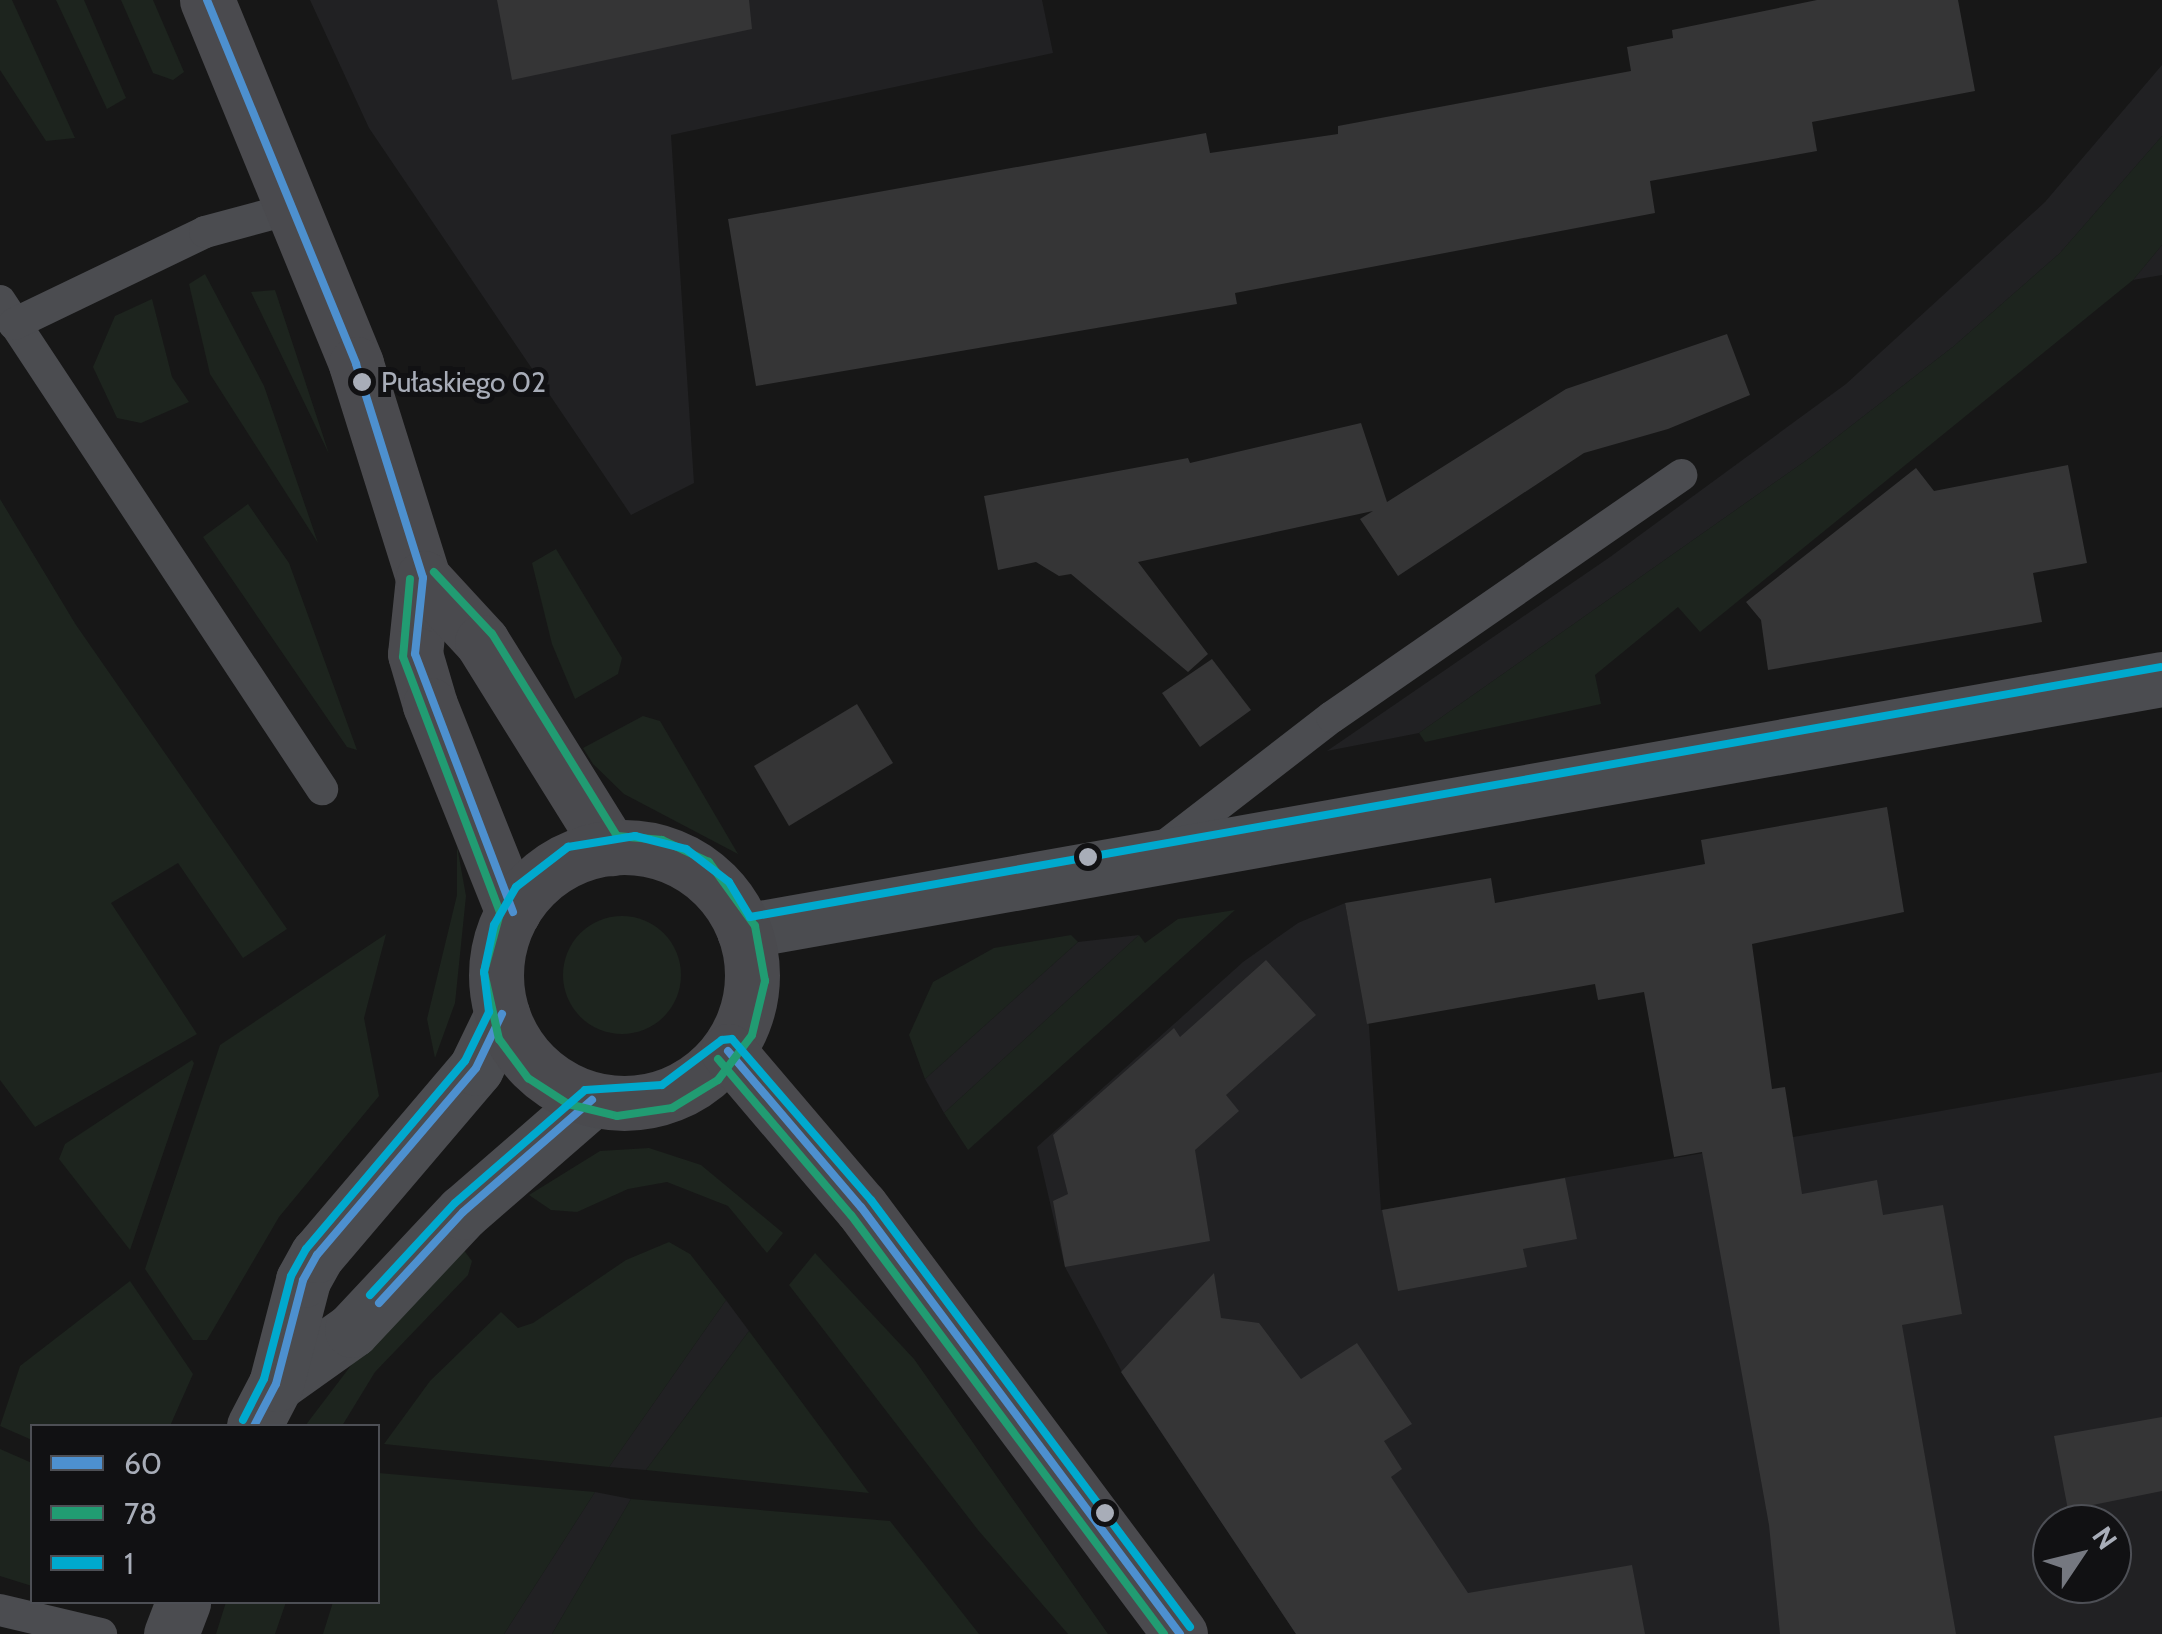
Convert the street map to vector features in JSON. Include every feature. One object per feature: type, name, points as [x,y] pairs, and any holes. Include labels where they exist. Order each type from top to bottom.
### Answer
[{"type":"street","points":[[207,0],[356,364],[422,578],[415,654],[514,912]]},
{"type":"street","points":[[422,578],[482,642],[610,848]]},
{"type":"street","points":[[744,931],[1156,854],[2162,679]]},
{"type":"street","points":[[610,848],[659,852],[702,873],[744,931],[753,981],[741,1030],[710,1071],[668,1096],[618,1104],[592,1100],[536,1068],[502,1014],[496,972],[514,912],[555,868],[610,848]]},
{"type":"street","points":[[265,1405],[304,1280],[317,1255],[476,1068],[502,1014]]},
{"type":"street","points":[[728,1051],[862,1207],[1180,1634]]},
{"type":"street","points":[[265,1405],[352,1330],[464,1212],[592,1100]]},
{"type":"street","points":[[171,1634],[182,1604]]},
{"type":"lane","points":[[294,208],[205,232],[7,313],[322,789]]},
{"type":"lane","points":[[1156,854],[1332,717],[1681,475]]},
{"type":"lane","points":[[0,1610],[102,1634]]},
{"type":"shaded area","points":[[0,0],[12,0],[75,138],[46,141],[0,70]]},
{"type":"shaded area","points":[[56,0],[84,0],[126,98],[107,109]]},
{"type":"shaded area","points":[[121,0],[153,0],[184,72],[173,80],[153,73]]},
{"type":"shaded area","points":[[310,0],[1042,0],[1053,53],[671,135],[694,483],[631,515],[369,128]]},
{"type":"shaded area","points":[[2162,65],[2162,136],[2060,253],[1954,346],[1811,457],[1419,733],[1327,751],[1610,557],[1846,384],[2045,202]]},
{"type":"shaded area","points":[[2162,136],[2162,245],[2133,280],[1700,632],[1678,607],[1595,675],[1601,704],[1425,742],[1419,733],[1811,457],[1954,346],[2060,253]]},
{"type":"shaded area","points":[[2162,245],[2162,275],[2133,280]]},
{"type":"shaded area","points":[[205,274],[264,386],[318,543],[210,374],[189,284]]},
{"type":"shaded area","points":[[275,290],[329,454],[251,292]]},
{"type":"shaded area","points":[[152,299],[172,377],[189,402],[141,423],[117,418],[93,367],[115,316]]},
{"type":"shaded area","points":[[0,499],[76,625],[287,929],[243,958],[178,863],[111,903],[197,1034],[35,1127],[0,1080]]},
{"type":"shaded area","points":[[248,504],[289,563],[357,750],[347,747],[203,537]]},
{"type":"shaded area","points":[[556,549],[622,658],[618,674],[575,699],[552,644],[532,563]]},
{"type":"shaded area","points":[[643,716],[660,721],[738,854],[624,794],[593,764],[583,748]]},
{"type":"shaded area","points":[[457,846],[466,896],[455,1003],[435,1058],[427,1019],[457,895]]},
{"type":"shaded area","points":[[1345,903],[1369,1026],[1381,1210],[2162,1072],[2162,1634],[1296,1634],[1128,1383],[1065,1267],[1037,1147],[1243,962],[1298,923]]},
{"type":"shaded area","points":[[1235,910],[968,1150],[944,1113],[1139,935],[1145,943],[1178,919]]},
{"type":"shaded area","points":[[622,916],[645,920],[664,933],[677,952],[681,975],[677,998],[664,1017],[645,1030],[622,1034],[599,1030],[580,1017],[567,998],[563,975],[567,952],[580,933],[599,920]]},
{"type":"shaded area","points":[[386,934],[364,1018],[379,1096],[279,1217],[207,1340],[193,1340],[145,1269],[220,1045]]},
{"type":"shaded area","points":[[1071,935],[1078,942],[925,1079],[909,1035],[933,982],[994,948]]},
{"type":"shaded area","points":[[1139,935],[944,1113],[925,1079],[1078,942]]},
{"type":"shaded area","points":[[192,1060],[130,1250],[59,1159],[65,1144]]},
{"type":"shaded area","points":[[649,1148],[701,1165],[783,1233],[767,1253],[728,1206],[667,1182],[628,1189],[577,1212],[551,1210],[529,1195],[600,1151]]},
{"type":"shaded area","points":[[669,1242],[690,1254],[726,1300],[609,1467],[384,1444],[430,1381],[501,1312],[518,1328],[533,1323],[626,1260]]},
{"type":"shaded area","points":[[463,1249],[472,1261],[468,1275],[375,1372],[343,1424],[307,1424],[362,1351]]},
{"type":"shaded area","points":[[815,1253],[914,1359],[1108,1634],[1068,1634],[978,1530],[789,1285]]},
{"type":"shaded area","points":[[130,1281],[193,1374],[171,1424],[30,1424],[30,1439],[0,1426],[20,1366]]},
{"type":"shaded area","points":[[726,1300],[749,1331],[646,1470],[609,1467]]},
{"type":"shaded area","points":[[749,1331],[869,1493],[646,1470]]},
{"type":"shaded area","points":[[0,1449],[30,1462],[30,1585],[0,1576]]},
{"type":"shaded area","points":[[380,1473],[595,1492],[504,1634],[323,1634],[332,1604],[380,1604]]},
{"type":"shaded area","points":[[595,1492],[631,1499],[552,1634],[504,1634]]},
{"type":"shaded area","points":[[631,1499],[890,1521],[979,1634],[552,1634]]},
{"type":"shaded area","points":[[225,1604],[285,1604],[275,1634],[216,1634]]},
{"type":"building","points":[[497,0],[749,0],[752,29],[512,80]]},
{"type":"building","points":[[1817,0],[1958,0],[1975,91],[1812,122],[1817,151],[1650,181],[1655,213],[1235,293],[1237,304],[756,386],[728,219],[1206,133],[1210,153],[1338,134],[1338,126],[1631,71],[1627,47],[1673,38],[1672,30]]},
{"type":"building","points":[[1727,334],[1750,395],[1668,429],[1584,453],[1398,576],[1360,519],[1373,511],[1138,562],[1208,654],[1188,672],[1071,574],[1059,576],[1036,562],[998,570],[984,496],[1188,458],[1190,463],[1361,423],[1387,502],[1566,389]]},
{"type":"building","points":[[2068,465],[2087,563],[2033,573],[2042,622],[1768,670],[1761,620],[1746,602],[1916,468],[1934,491]]},
{"type":"building","points":[[1212,659],[1251,710],[1200,747],[1162,693]]},
{"type":"building","points":[[857,704],[893,763],[789,826],[754,766]]},
{"type":"building","points":[[1887,807],[1904,912],[1752,944],[1772,1089],[1785,1087],[1802,1194],[1877,1180],[1883,1215],[1943,1205],[1962,1314],[1902,1325],[1956,1634],[1780,1634],[1769,1525],[1702,1152],[1674,1157],[1644,992],[1598,1000],[1595,984],[1367,1024],[1345,903],[1491,878],[1495,903],[1705,864],[1701,840]]},
{"type":"building","points":[[1266,960],[1316,1015],[1226,1095],[1239,1111],[1195,1150],[1210,1241],[1065,1267],[1053,1201],[1068,1194],[1053,1135],[1174,1028],[1180,1037]]},
{"type":"building","points":[[1565,1178],[1577,1239],[1523,1249],[1527,1267],[1398,1291],[1382,1210]]},
{"type":"building","points":[[1214,1273],[1221,1318],[1259,1323],[1301,1379],[1357,1343],[1412,1424],[1384,1441],[1402,1469],[1391,1477],[1468,1593],[1632,1565],[1645,1634],[1296,1634],[1121,1372]]},
{"type":"building","points":[[2162,1417],[2162,1491],[2098,1504],[2067,1504],[2054,1436]]},
{"type":"transit line","name":"60","points":[[207,0],[356,364],[423,578],[415,654],[513,912]]},
{"type":"transit line","name":"78","points":[[410,579],[403,657],[500,913],[484,972],[499,1039],[528,1078],[568,1104],[617,1116],[672,1108],[718,1080],[752,1035],[765,981],[755,926],[709,862],[662,840],[617,836],[492,634],[434,572]]},
{"type":"transit line","name":"1","points":[[243,1420],[264,1379],[291,1276],[306,1249],[465,1061],[489,1012],[484,972],[494,925],[516,887],[568,847],[635,836],[686,849],[729,882],[750,917],[2160,667]]},
{"type":"transit line","name":"60","points":[[255,1424],[276,1384],[303,1280],[317,1255],[476,1068],[502,1014]]},
{"type":"transit line","name":"1","points":[[370,1295],[455,1203],[585,1090],[662,1085],[722,1040],[732,1039],[871,1200],[1190,1627]]},
{"type":"transit line","name":"60","points":[[728,1051],[861,1207],[1180,1634]]},
{"type":"transit line","name":"78","points":[[718,1059],[851,1215],[1164,1634]]},
{"type":"transit line","name":"60","points":[[379,1303],[463,1212],[592,1100]]},
{"type":"place","name":"Pułaskiego 02","points":[[362,382]]}]
